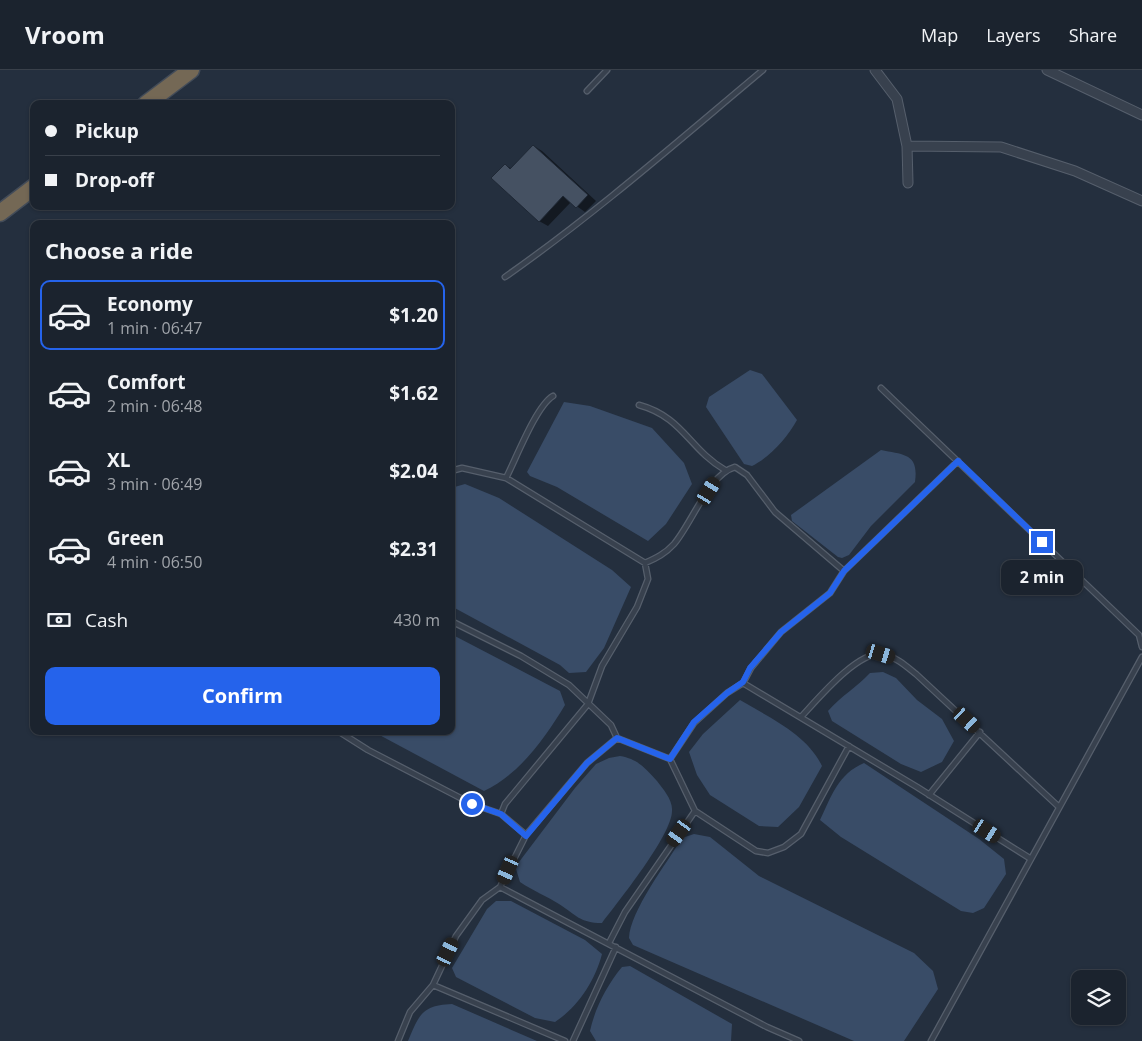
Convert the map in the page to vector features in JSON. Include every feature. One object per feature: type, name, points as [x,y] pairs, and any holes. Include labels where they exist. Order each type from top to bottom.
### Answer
[{"type":"highway","points":[[151,100],[191,70]]},
{"type":"highway","points":[[0,212],[30,190]]},
{"type":"street","points":[[875,70],[897,98],[907,146],[908,183]]},
{"type":"street","points":[[1047,70],[1142,115]]},
{"type":"street","points":[[907,146],[1001,147],[1075,171],[1142,202]]},
{"type":"lane","points":[[587,91],[607,70]]},
{"type":"lane","points":[[505,277],[556,242],[763,70]]},
{"type":"lane","points":[[881,388],[1139,635],[1142,648]]},
{"type":"lane","points":[[506,478],[539,412],[546,400],[553,396]]},
{"type":"lane","points":[[638,405],[657,410],[674,423],[709,460],[725,470]]},
{"type":"lane","points":[[670,759],[694,722],[727,693],[743,682],[750,668],[781,632],[830,593],[844,571],[958,461]]},
{"type":"lane","points":[[645,563],[661,556],[673,545],[691,521],[718,476],[725,470],[734,467],[747,476],[775,512],[844,571]]},
{"type":"lane","points":[[455,470],[462,468],[506,478],[645,563],[648,579],[637,607],[602,666],[588,704],[505,804],[501,814]]},
{"type":"lane","points":[[455,623],[521,656],[561,680],[611,725],[617,738],[670,759],[695,810],[756,851],[768,853],[784,847],[801,834],[849,746]]},
{"type":"lane","points":[[801,717],[842,676],[866,657],[881,654],[894,658],[916,674],[1059,807]]},
{"type":"lane","points":[[930,1041],[1142,657]]},
{"type":"lane","points":[[743,682],[929,794],[1031,859]]},
{"type":"lane","points":[[929,794],[980,732]]},
{"type":"lane","points":[[344,735],[368,750],[472,804],[501,814],[526,836]]},
{"type":"lane","points":[[398,1041],[410,1012],[433,985],[456,936],[482,900],[500,887],[526,836],[587,763],[617,738]]},
{"type":"lane","points":[[609,943],[625,912],[695,810]]},
{"type":"lane","points":[[500,887],[767,1027],[799,1041]]},
{"type":"lane","points":[[573,1041],[616,947]]},
{"type":"lane","points":[[433,985],[565,1041]]},
{"type":"water","points":[[750,370],[762,374],[797,420],[778,446],[765,458],[752,466],[744,464],[706,407],[709,397]]},
{"type":"water","points":[[564,402],[590,406],[652,428],[684,463],[692,484],[666,524],[648,541],[557,487],[530,476],[527,472]]},
{"type":"water","points":[[881,450],[903,455],[912,460],[915,465],[915,482],[871,526],[849,555],[842,558],[838,557],[792,521],[791,515]]},
{"type":"water","points":[[465,484],[499,498],[612,570],[631,587],[604,648],[586,672],[569,673],[560,665],[455,608],[455,487]]},
{"type":"water","points":[[455,636],[560,691],[565,705],[540,742],[520,765],[497,784],[484,791],[379,735],[455,735]]},
{"type":"water","points":[[883,672],[896,678],[917,700],[942,719],[954,741],[942,762],[921,772],[901,764],[832,721],[828,711],[833,706],[870,673]]},
{"type":"water","points":[[740,700],[775,720],[797,736],[807,745],[822,766],[799,807],[778,827],[759,826],[710,795],[697,775],[689,752],[703,734]]},
{"type":"water","points":[[620,756],[641,765],[657,781],[671,803],[670,822],[643,868],[602,923],[588,922],[520,882],[516,869],[519,862],[575,788],[596,764],[609,758]]},
{"type":"water","points":[[864,763],[979,839],[1004,859],[1006,874],[984,908],[973,913],[961,911],[841,837],[820,820],[836,787],[848,773]]},
{"type":"water","points":[[694,834],[710,837],[759,876],[914,953],[933,971],[938,989],[904,1041],[854,1041],[633,945],[629,938],[631,927],[642,901],[682,838]]},
{"type":"water","points":[[496,901],[511,901],[585,940],[602,954],[595,974],[578,1001],[555,1022],[535,1018],[456,977],[452,968],[487,909]]},
{"type":"water","points":[[630,966],[732,1024],[731,1041],[596,1041],[590,1031],[598,1005],[611,981],[622,967]]},
{"type":"water","points":[[452,1004],[537,1041],[408,1041],[415,1024],[423,1013],[434,1007]]},
{"type":"building","points":[[533,145],[588,195],[576,208],[563,196],[539,222],[491,178],[505,164],[510,169]]},
{"type":"route","points":[[472,804],[501,814],[526,836],[587,763],[617,738],[670,759],[694,722],[727,693],[743,682],[750,668],[781,632],[830,593],[844,571],[879,534],[914,504],[958,461],[1042,542]]}]
